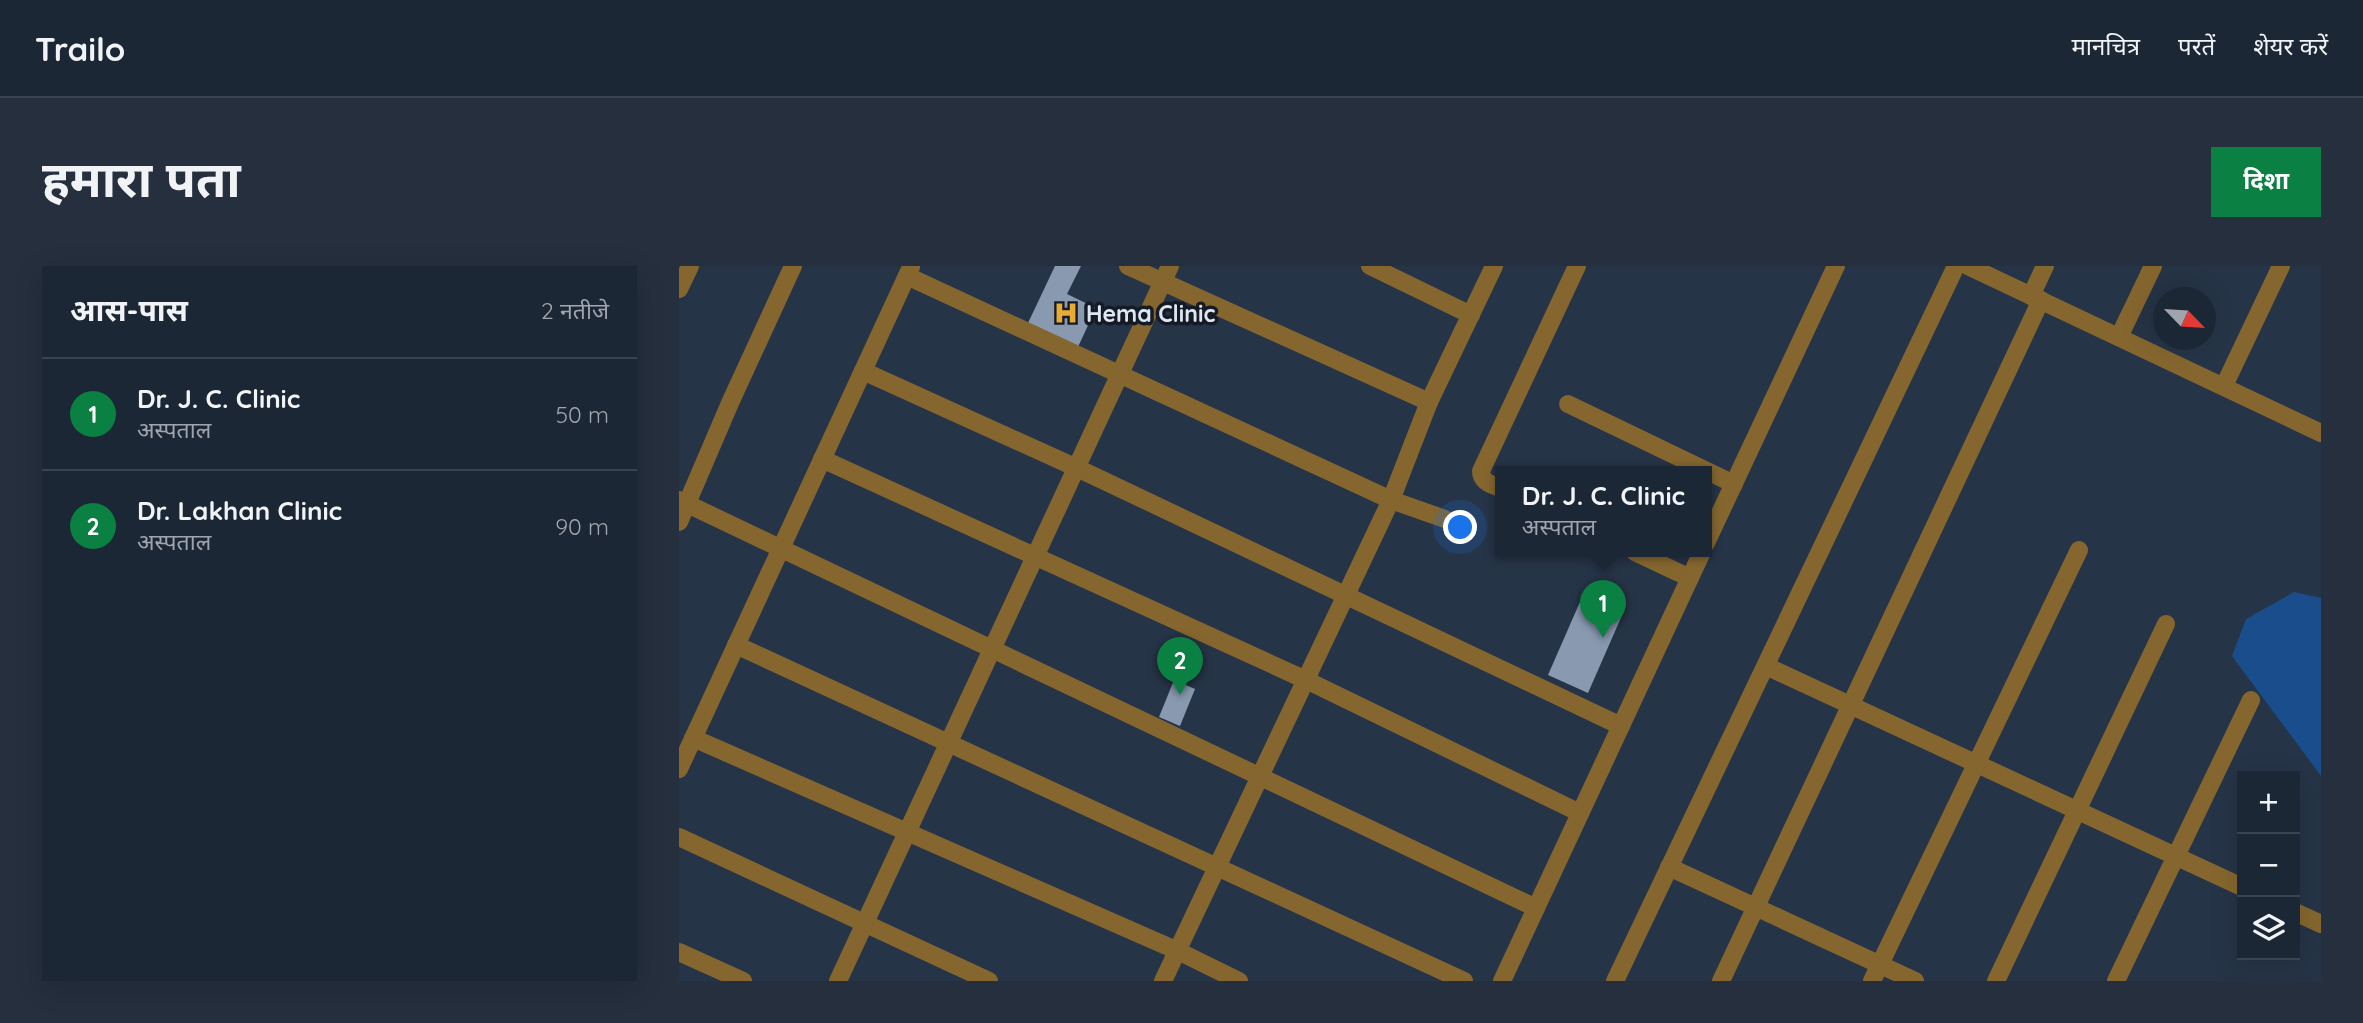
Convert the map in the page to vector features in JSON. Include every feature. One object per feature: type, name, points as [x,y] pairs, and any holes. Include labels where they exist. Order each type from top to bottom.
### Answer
[{"type":"street","points":[[679,289],[689,266]]},
{"type":"street","points":[[679,522],[683,502],[793,266]]},
{"type":"street","points":[[1128,266],[1166,274],[1429,402]]},
{"type":"street","points":[[1371,266],[1471,315]]},
{"type":"street","points":[[1163,981],[1391,500],[1429,402],[1493,266]]},
{"type":"street","points":[[1495,486],[1481,477],[1481,471],[1577,266]]},
{"type":"street","points":[[1712,531],[1836,266]]},
{"type":"street","points":[[1615,981],[1956,266]]},
{"type":"street","points":[[1968,266],[2321,433]]},
{"type":"street","points":[[1721,981],[1851,705],[2036,298],[2045,266]]},
{"type":"street","points":[[2119,337],[2153,266]]},
{"type":"street","points":[[2224,386],[2281,266]]},
{"type":"street","points":[[679,769],[909,271],[1119,376],[1391,500],[1445,519]]},
{"type":"street","points":[[838,981],[1166,274]]},
{"type":"street","points":[[863,371],[1077,468],[1621,726]]},
{"type":"street","points":[[1568,404],[1697,466]]},
{"type":"street","points":[[822,459],[1306,680],[1580,813]]},
{"type":"street","points":[[1712,473],[1734,484]]},
{"type":"street","points":[[683,502],[1536,908]]},
{"type":"street","points":[[1876,973],[2079,550]]},
{"type":"street","points":[[1646,557],[1690,578]]},
{"type":"street","points":[[1502,981],[1700,557]]},
{"type":"street","points":[[1996,981],[2166,624]]},
{"type":"street","points":[[736,645],[1464,981]]},
{"type":"street","points":[[1766,666],[2237,885]]},
{"type":"street","points":[[2116,981],[2252,700]]},
{"type":"street","points":[[693,738],[1178,951],[1239,981]]},
{"type":"street","points":[[679,837],[989,981]]},
{"type":"street","points":[[1669,867],[1756,907],[1876,973],[1915,981]]},
{"type":"street","points":[[2300,914],[2321,924]]},
{"type":"street","points":[[679,952],[743,981]]},
{"type":"shaded area","points":[[2294,592],[2321,598],[2321,776],[2232,656],[2246,619]]},
{"type":"building","points":[[1055,266],[1081,266],[1067,294],[1096,308],[1078,347],[1028,323]]},
{"type":"building","points":[[1583,595],[1623,613],[1588,693],[1548,675]]},
{"type":"building","points":[[1174,680],[1195,689],[1180,726],[1159,717]]},
{"type":"place","name":"Hema Clinic","points":[[1066,313]]},
{"type":"place","name":"Dr. J. C. Clinic","points":[[1603,638]]},
{"type":"place","name":"Dr. Lakhan Clinic","points":[[1180,695]]}]
